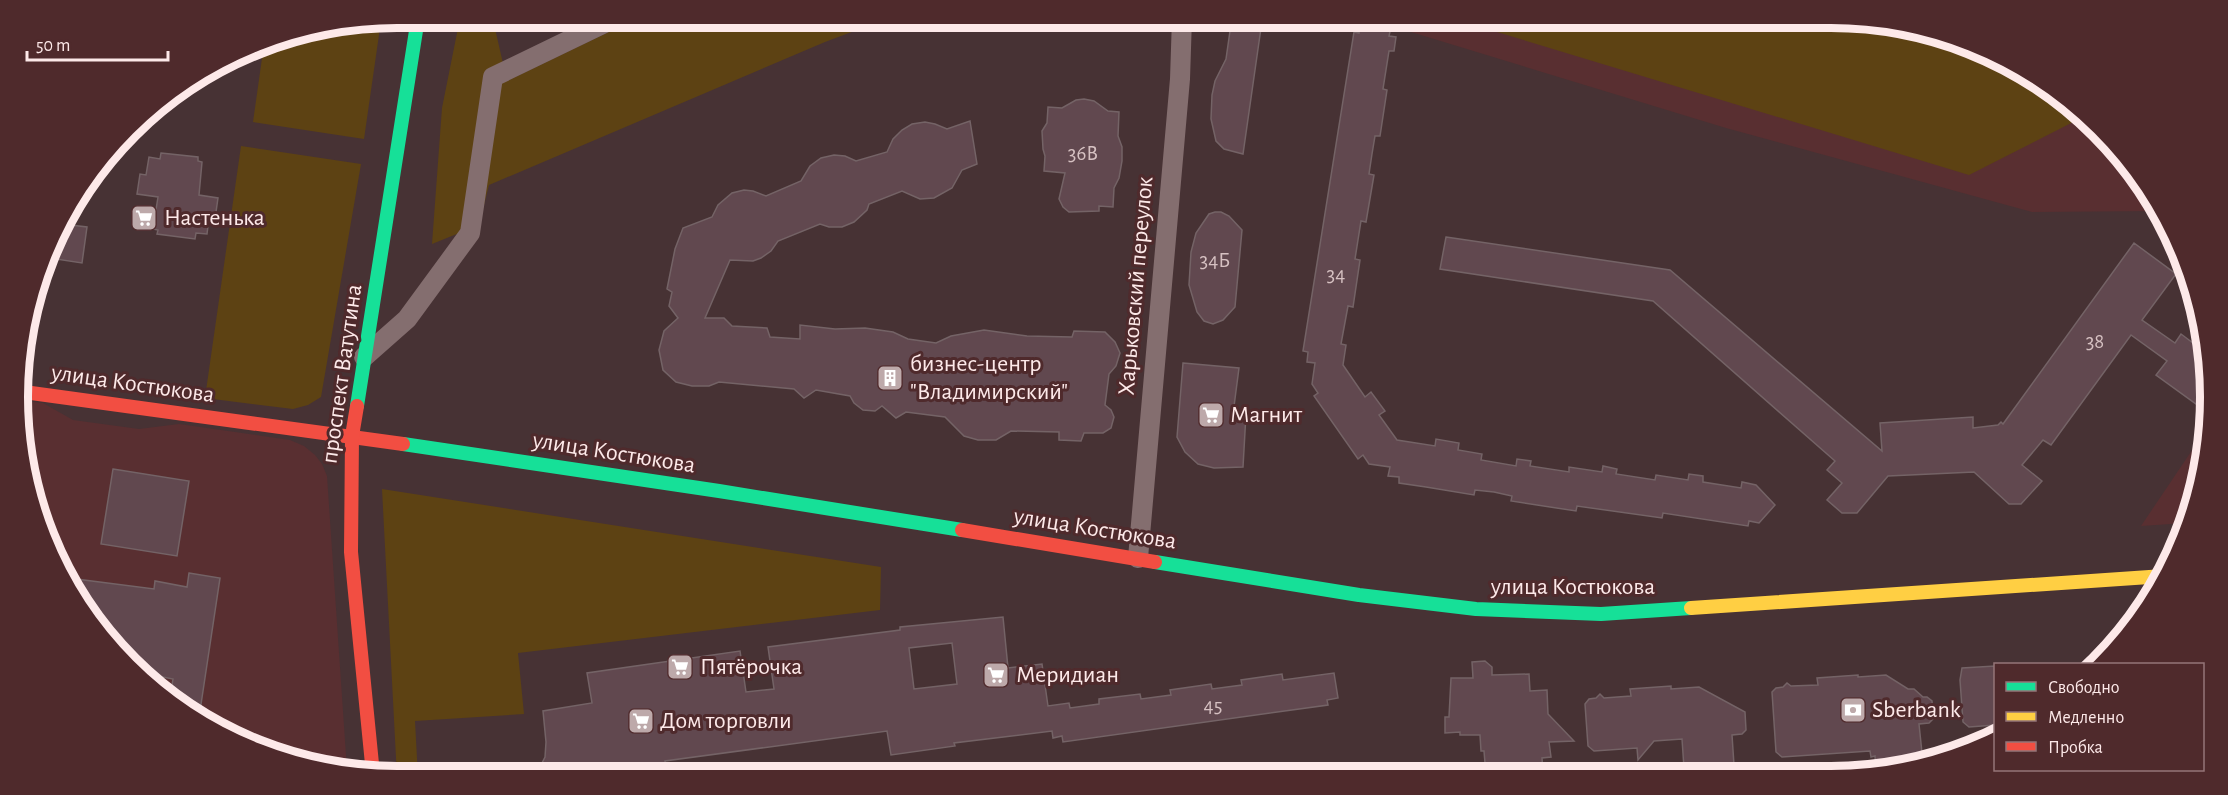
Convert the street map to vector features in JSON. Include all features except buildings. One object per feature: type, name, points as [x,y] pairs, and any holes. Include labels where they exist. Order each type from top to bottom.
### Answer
[{"type":"main road","name":"проспект Ватутина","points":[[373,766],[351,552],[352,436],[416,28]]},
{"type":"main road","name":"улица Костюкова","points":[[28,393],[352,436],[1138,558],[1359,595],[1476,609],[1601,614],[2153,577]]},
{"type":"street","points":[[364,357],[407,319],[470,232],[493,77],[594,28]]},
{"type":"street","name":"Харьковский переулок","points":[[1138,558],[1179,90],[1182,28]]},
{"type":"shaded area","points":[[458,28],[495,28],[507,81],[617,28],[862,28],[489,185],[479,225],[432,244],[442,108]]},
{"type":"shaded area","points":[[1398,28],[1830,28],[1879,32],[1926,41],[1994,67],[2036,91],[2055,105],[2074,120],[2108,154],[2149,211],[2032,212],[1726,128]]},
{"type":"shaded area","points":[[1484,28],[1830,28],[1879,32],[1926,41],[1972,57],[2036,91],[2075,121],[1969,175]]},
{"type":"shaded area","points":[[380,29],[364,139],[253,122],[263,54],[302,41]]},
{"type":"shaded area","points":[[241,146],[361,164],[321,397],[308,405],[293,409],[205,398]]},
{"type":"shaded area","points":[[28,401],[43,403],[73,420],[139,429],[179,424],[290,440],[304,446],[315,455],[327,476],[346,763],[279,747],[213,717],[154,675],[120,641],[78,582],[48,516],[32,446]]},
{"type":"shaded area","points":[[2196,444],[2187,493],[2177,524],[2141,526]]},
{"type":"shaded area","points":[[382,489],[881,567],[880,610],[518,653],[524,714],[415,721],[417,766],[396,766]]},
{"type":"traffic: fast","points":[[357,406],[416,28]]},
{"type":"traffic: fast","points":[[403,444],[962,530]]},
{"type":"traffic: fast","points":[[1155,562],[1359,595],[1476,609],[1601,614],[1691,608]]},
{"type":"traffic: slow","points":[[1691,608],[2153,577]]},
{"type":"traffic: jam","points":[[28,393],[403,444]]},
{"type":"traffic: jam","points":[[357,406],[352,436],[351,552],[372,766]]},
{"type":"traffic: jam","points":[[962,530],[1155,562]]},
{"type":"place","name":"Настенька","points":[[144,218]]},
{"type":"place","name":"бизнес-центр \"Владимирский\"","points":[[890,378]]},
{"type":"place","name":"Магнит","points":[[1211,415]]},
{"type":"place","name":"Пятёрочка","points":[[680,667]]},
{"type":"place","name":"Меридиан","points":[[996,675]]},
{"type":"place","name":"Sberbank","points":[[1853,710]]},
{"type":"place","name":"Дом торговли","points":[[641,721]]}]
